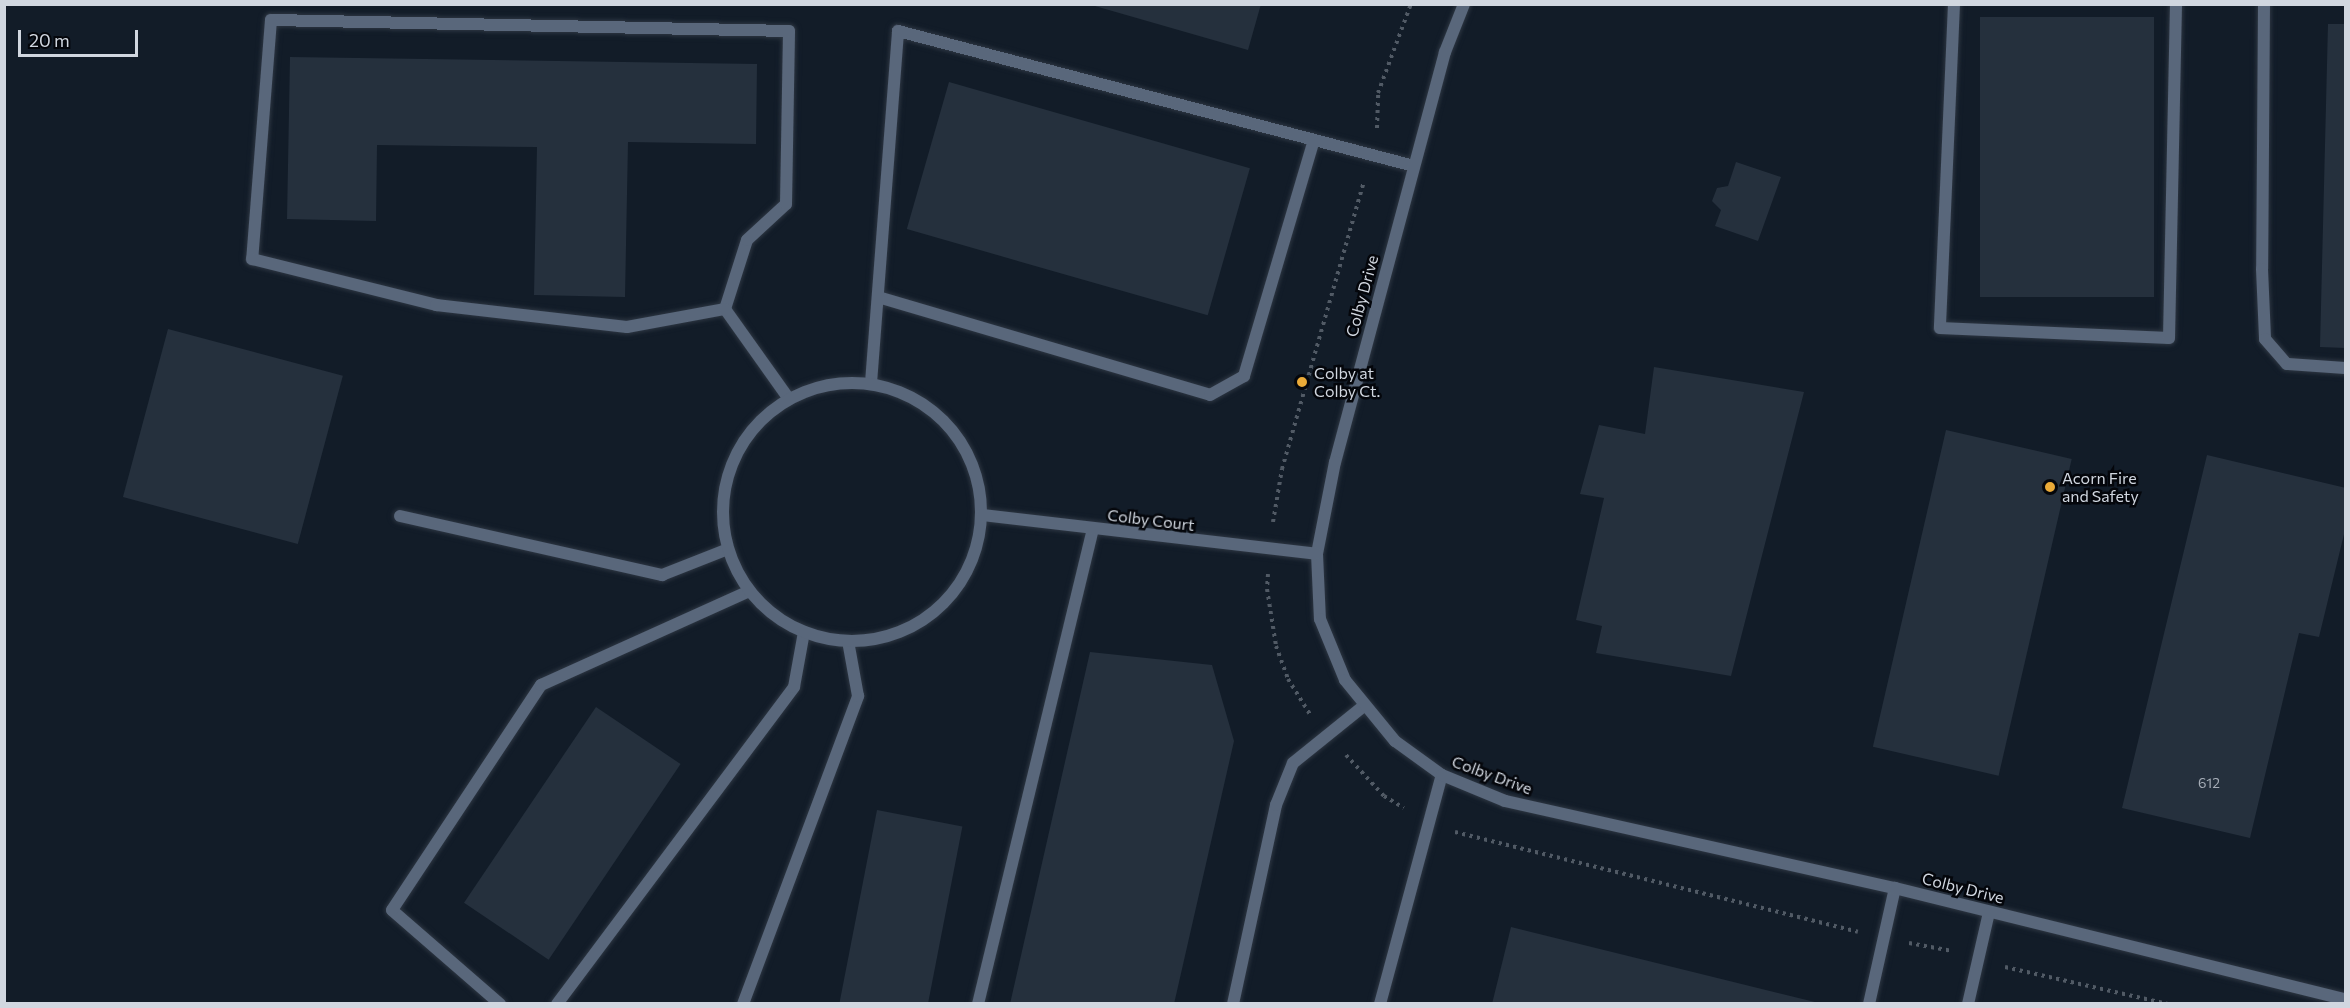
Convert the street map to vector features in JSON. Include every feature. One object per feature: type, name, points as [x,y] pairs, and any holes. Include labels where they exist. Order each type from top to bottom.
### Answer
[{"type":"street","name":"Colby Drive","points":[[1464,4],[1445,51],[1414,166],[1335,462],[1317,554],[1320,619],[1345,680],[1395,741],[1442,775],[1506,801],[1895,888],[2346,1000]]},
{"type":"street","points":[[1954,4],[1940,328],[2169,338],[2176,4]]},
{"type":"street","points":[[2264,4],[2262,269],[2265,339],[2287,364],[2346,368]]},
{"type":"street","points":[[271,20],[789,31],[786,204],[747,240],[726,309],[627,327],[436,305],[252,260],[271,20]]},
{"type":"street","points":[[871,383],[898,31],[1414,166]]},
{"type":"street","points":[[879,297],[1210,395],[1244,376],[1314,140]]},
{"type":"street","points":[[726,309],[789,399]]},
{"type":"street","points":[[842,382],[871,383],[914,397],[949,425],[975,471],[982,515],[979,539],[962,581],[936,611],[896,634],[848,641],[804,632],[767,610],[749,591],[728,549],[722,504],[740,447],[789,399],[842,382]]},
{"type":"street","name":"Colby Court","points":[[982,515],[1317,554]]},
{"type":"street","points":[[400,516],[662,576],[728,549]]},
{"type":"street","points":[[978,1004],[1093,529]]},
{"type":"street","points":[[500,1004],[392,910],[541,685],[749,591]]},
{"type":"street","points":[[557,1004],[794,687],[804,632]]},
{"type":"street","points":[[743,1004],[858,696],[848,641]]},
{"type":"street","points":[[1233,1004],[1276,805],[1293,763],[1365,705]]},
{"type":"street","points":[[1380,1004],[1442,775]]},
{"type":"street","points":[[1869,1004],[1895,888]]},
{"type":"street","points":[[1968,1004],[1989,912]]},
{"type":"path","points":[[1377,128],[1378,93],[1411,4]]},
{"type":"path","points":[[1276,498],[1364,183]]},
{"type":"path","points":[[1267,589],[1276,646],[1305,708]]},
{"type":"path","points":[[1361,772],[1384,796],[1409,812]]},
{"type":"path","points":[[1469,838],[1854,931]]},
{"type":"path","points":[[1930,947],[1953,951]]},
{"type":"path","points":[[2004,967],[2168,1004]]},
{"type":"building","points":[[1088,4],[1261,4],[1248,50]]},
{"type":"building","points":[[1980,17],[2154,17],[2154,297],[1980,297]]},
{"type":"building","points":[[2328,24],[2346,24],[2346,348],[2320,347]]},
{"type":"building","points":[[290,57],[757,64],[756,144],[628,142],[625,297],[534,295],[537,147],[377,145],[376,221],[287,219]]},
{"type":"building","points":[[949,82],[1250,168],[1208,315],[907,229]]},
{"type":"building","points":[[1736,162],[1781,177],[1758,241],[1715,226],[1721,210],[1712,201],[1717,188],[1728,186]]},
{"type":"building","points":[[168,329],[343,376],[298,544],[123,497]]},
{"type":"building","points":[[1654,367],[1804,392],[1731,676],[1596,653],[1602,626],[1576,620],[1604,498],[1580,494],[1599,425],[1645,434]]},
{"type":"building","points":[[1946,430],[2072,459],[1999,776],[1873,747]]},
{"type":"building","points":[[2207,455],[2346,488],[2346,526],[2319,637],[2299,633],[2250,838],[2122,808]]},
{"type":"building","points":[[1090,652],[1212,665],[1234,741],[1174,1004],[1010,1004]]},
{"type":"building","points":[[596,707],[681,764],[549,960],[464,903]]},
{"type":"building","points":[[877,810],[962,827],[928,1004],[839,1004]]},
{"type":"building","points":[[1511,927],[1819,1003],[1819,1004],[1492,1004]]},
{"type":"place","name":"Colby at Colby Ct.","points":[[1302,382]]},
{"type":"place","name":"Acorn Fire and Safety","points":[[2050,487]]}]
